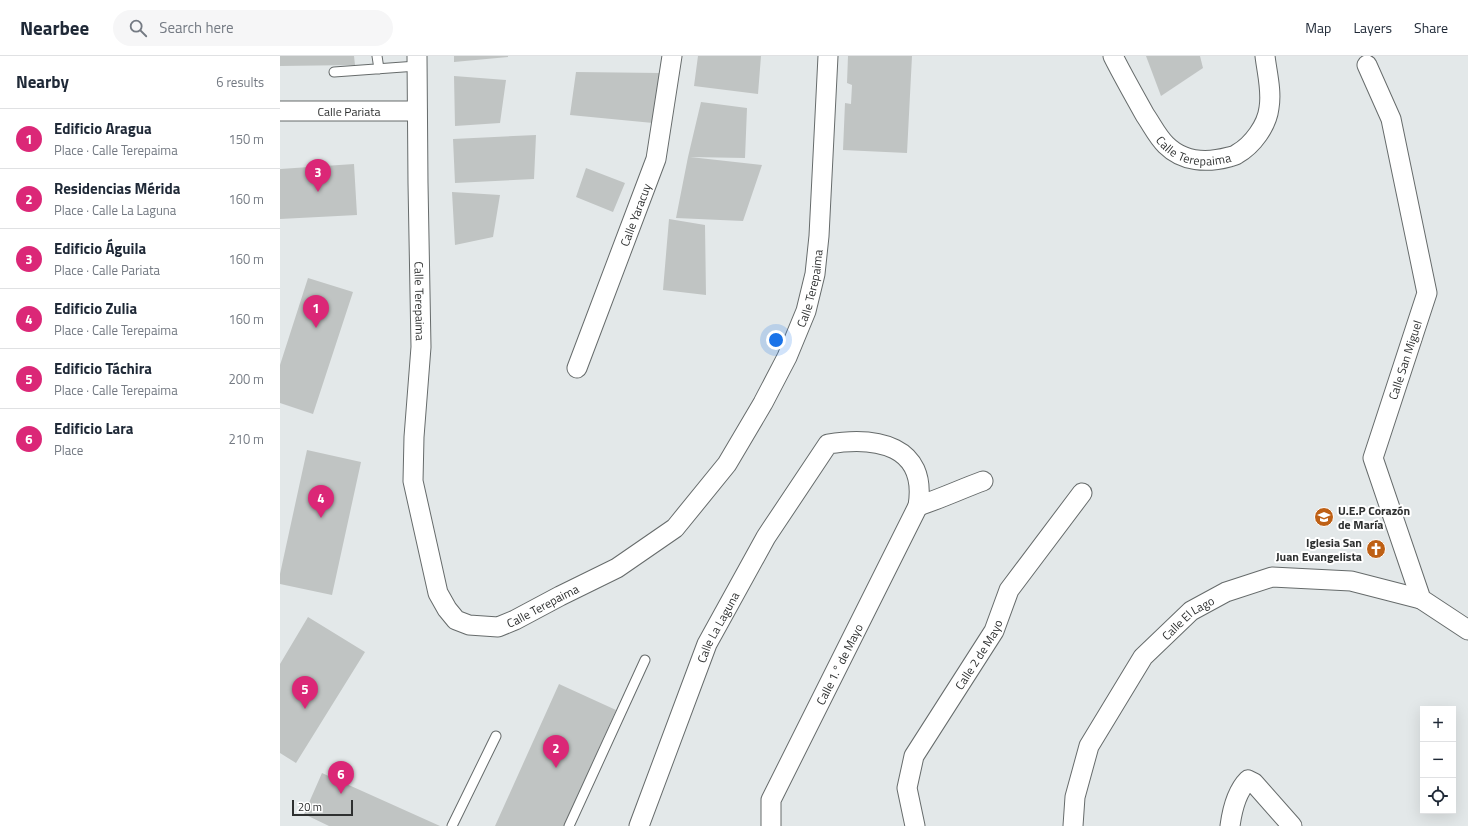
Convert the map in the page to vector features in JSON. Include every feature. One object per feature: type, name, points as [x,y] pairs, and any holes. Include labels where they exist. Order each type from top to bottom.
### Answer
[{"type":"street","name":"Calle Yaracuy","points":[[578,368],[656,159],[672,56]]},
{"type":"street","name":"Calle Terepaima","points":[[417,61],[421,347],[414,437],[413,481],[438,593],[447,609],[456,620],[469,625],[498,627],[515,620],[617,568],[676,528],[727,464],[763,403],[787,357],[806,311],[816,274],[828,56]]},
{"type":"street","name":"Calle Terepaima","points":[[1113,56],[1155,132],[1167,146],[1182,156],[1202,161],[1222,159],[1237,155],[1252,141],[1263,126],[1269,108],[1269,89],[1265,56]]},
{"type":"street","name":"Calle San Miguel","points":[[1367,65],[1391,119],[1426,293],[1373,458],[1421,599]]},
{"type":"street","name":"Calle Pariata","points":[[280,111],[417,111]]},
{"type":"street","name":"Calle La Laguna","points":[[639,826],[707,644],[766,537],[828,444],[843,441],[878,443],[894,448],[905,454],[913,465],[918,478],[920,497],[918,506]]},
{"type":"street","points":[[918,506],[937,500],[957,490],[983,481]]},
{"type":"street","name":"Calle 2 de Mayo","points":[[915,826],[907,788],[914,756],[994,632],[1009,590],[1082,493]]},
{"type":"street","name":"Calle 1.° de Mayo","points":[[771,826],[772,800],[918,506]]},
{"type":"street","name":"Calle El Lago","points":[[1073,826],[1075,798],[1089,746],[1143,657],[1191,611],[1226,592],[1272,577],[1351,581],[1421,599]]},
{"type":"street","points":[[1421,599],[1468,630]]},
{"type":"street","points":[[1230,826],[1232,812],[1244,784],[1248,780],[1254,782],[1259,787],[1292,826]]},
{"type":"lane","points":[[377,56],[378,69]]},
{"type":"lane","points":[[334,72],[378,69],[417,61]]},
{"type":"lane","points":[[569,826],[645,660]]},
{"type":"lane","points":[[452,826],[496,736]]},
{"type":"building","points":[[280,56],[354,56],[355,65],[280,66]]},
{"type":"building","points":[[454,56],[508,56],[508,57],[454,62]]},
{"type":"building","points":[[698,56],[761,56],[758,94],[694,86]]},
{"type":"building","points":[[848,56],[912,56],[907,153],[843,150],[845,103],[851,104],[852,85],[847,83]]},
{"type":"building","points":[[1146,56],[1200,56],[1203,68],[1161,96]]},
{"type":"building","points":[[576,72],[660,73],[653,123],[570,115]]},
{"type":"building","points":[[454,76],[506,80],[500,123],[455,126]]},
{"type":"building","points":[[701,102],[747,108],[745,158],[690,157],[762,165],[743,221],[676,218]]},
{"type":"building","points":[[536,135],[534,179],[455,183],[453,139]]},
{"type":"building","points":[[354,164],[357,215],[280,219],[280,169]]},
{"type":"building","points":[[586,168],[625,183],[613,212],[576,197]]},
{"type":"building","points":[[452,192],[500,195],[493,237],[455,245]]},
{"type":"building","points":[[669,219],[705,225],[706,295],[663,290]]},
{"type":"building","points":[[308,278],[353,292],[313,414],[280,403],[280,365]]},
{"type":"building","points":[[307,450],[361,462],[332,595],[280,584],[280,574]]},
{"type":"building","points":[[308,617],[365,652],[296,763],[280,753],[280,664]]},
{"type":"building","points":[[559,684],[616,710],[564,826],[495,826]]},
{"type":"building","points":[[322,773],[440,826],[329,826],[304,814]]},
{"type":"place","name":"Edificio Águila","points":[[318,192]]},
{"type":"place","name":"Edificio Aragua","points":[[316,328]]},
{"type":"place","name":"U.E.P Corazón de María","points":[[1324,517]]},
{"type":"place","name":"Edificio Zulia","points":[[321,518]]},
{"type":"place","name":"Iglesia San Juan Evangelista","points":[[1376,549]]},
{"type":"place","name":"Edificio Táchira","points":[[305,709]]},
{"type":"place","name":"Residencias Mérida","points":[[556,768]]},
{"type":"place","name":"Edificio Lara","points":[[341,794]]}]
